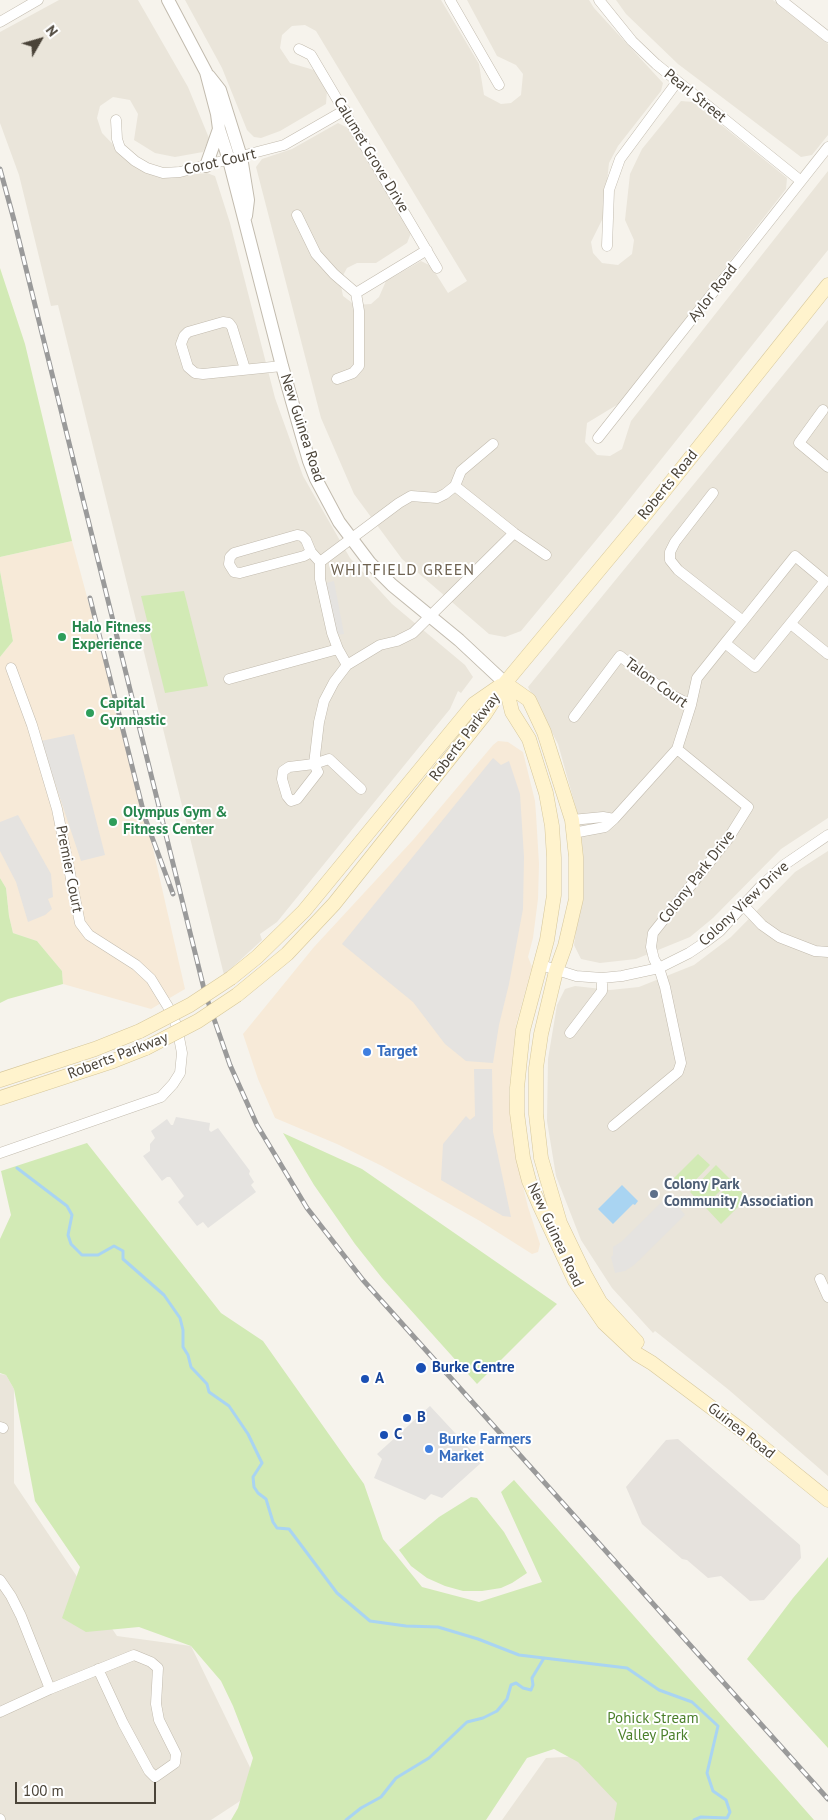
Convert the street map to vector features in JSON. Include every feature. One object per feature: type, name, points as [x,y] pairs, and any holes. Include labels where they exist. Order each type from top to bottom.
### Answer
[{"type":"main road","name":"Roberts Road","points":[[505,683],[644,516],[828,285]]},
{"type":"main road","name":"New Guinea Road","points":[[505,683],[529,700],[552,753],[572,826],[576,857],[576,899],[541,1034],[536,1068],[536,1114],[541,1158],[553,1201],[564,1230],[608,1320]]},
{"type":"main road","name":"New Guinea Road","points":[[505,683],[512,712],[529,739],[546,793],[552,826],[554,858],[554,895],[547,940],[542,965],[523,1030],[519,1064],[517,1113],[523,1158],[538,1204],[562,1257],[583,1295],[608,1320],[644,1348],[652,1363]]},
{"type":"main road","name":"Roberts Parkway","points":[[0,1080],[96,1048],[140,1031],[190,1005],[231,978],[257,957],[304,911],[474,704],[505,683]]},
{"type":"main road","name":"Roberts Parkway","points":[[0,1098],[113,1061],[146,1048],[198,1021],[237,995],[287,954],[334,904],[486,714],[505,683]]},
{"type":"main road","name":"Guinea Road","points":[[652,1363],[744,1432],[828,1500]]},
{"type":"street","points":[[0,22],[38,0]]},
{"type":"street","name":"New Guinea Road","points":[[168,0],[206,72],[220,90],[235,158],[245,223],[282,366],[309,461],[327,502],[370,563],[392,585],[459,640],[505,683]]},
{"type":"street","points":[[450,0],[499,84]]},
{"type":"street","name":"Pearl Street","points":[[599,0],[632,41],[677,82],[801,181]]},
{"type":"street","points":[[781,0],[828,37]]},
{"type":"street","name":"Calumet Grove Drive","points":[[299,49],[312,55],[437,268]]},
{"type":"street","name":"New Guinea Road","points":[[206,72],[219,129],[235,158]]},
{"type":"street","points":[[607,246],[609,190],[620,159],[677,82]]},
{"type":"street","name":"Corot Court","points":[[116,120],[117,139],[120,148],[135,161],[147,168],[163,173],[189,170],[284,146],[345,110]]},
{"type":"street","points":[[206,166],[219,129]]},
{"type":"street","name":"Aylor Road","points":[[598,438],[828,147]]},
{"type":"street","points":[[297,215],[316,254],[334,274],[356,293],[359,311],[359,366],[353,373],[337,379]]},
{"type":"street","points":[[356,293],[427,250]]},
{"type":"street","points":[[245,369],[232,326],[229,323],[223,322],[188,332],[184,336],[181,344],[188,367],[194,372],[203,374],[282,366]]},
{"type":"street","points":[[823,410],[799,443],[828,467]]},
{"type":"street","points":[[320,562],[405,499],[411,496],[437,498],[454,486],[461,471],[493,444]]},
{"type":"street","points":[[454,486],[546,556]]},
{"type":"street","points":[[714,493],[675,542],[670,552],[670,560],[678,570],[743,621]]},
{"type":"street","points":[[361,788],[329,759],[314,764],[319,722],[324,701],[334,682],[347,666],[380,645],[397,641],[412,633],[514,533]]},
{"type":"street","points":[[311,552],[304,556],[240,573],[234,572],[229,564],[230,557],[234,553],[297,535],[302,536],[306,540],[311,552],[320,562],[320,579],[332,633],[347,666]]},
{"type":"street","points":[[691,705],[697,678],[725,643],[743,621],[795,556],[826,581],[755,667],[725,643]]},
{"type":"street","points":[[791,624],[828,654]]},
{"type":"street","points":[[229,679],[338,649]]},
{"type":"street","name":"Talon Court","points":[[572,826],[605,827],[614,819],[677,749],[691,705],[669,694],[620,656],[574,717]]},
{"type":"street","name":"Premier Court","points":[[0,1153],[161,1097],[174,1084],[180,1073],[182,1060],[177,1027],[158,988],[136,965],[88,935],[80,923],[57,809],[32,725],[11,668]]},
{"type":"street","name":"Colony Park Drive","points":[[613,1126],[678,1072],[681,1063],[659,968],[651,947],[653,933],[728,839],[748,807],[677,749]]},
{"type":"street","name":"Colony View Drive","points":[[542,965],[576,976],[602,978],[659,968],[689,954],[720,931],[760,887],[784,865],[828,835]]},
{"type":"street","points":[[744,906],[762,925],[780,937],[815,951],[828,952]]},
{"type":"street","points":[[570,1034],[602,991],[602,978]]},
{"type":"street","points":[[820,1279],[828,1297]]},
{"type":"street","points":[[0,1580],[21,1616],[50,1689]]},
{"type":"street","points":[[0,1712],[50,1689],[98,1669],[134,1654],[151,1662],[158,1668],[156,1704],[159,1720],[176,1754],[175,1762],[155,1776],[149,1771],[122,1723],[98,1669]]},
{"type":"shaded area","points":[[59,0],[138,0],[188,87],[209,138],[203,152],[175,157],[155,153],[134,140],[138,114],[130,100],[113,97],[100,106],[97,118],[102,133],[133,165],[167,177],[207,173],[215,176],[230,223],[275,398],[303,476],[350,558],[392,604],[465,665],[473,677],[461,693],[458,691],[450,709],[277,922],[260,934],[262,940],[224,975],[58,305],[51,306],[19,175],[0,123],[0,32]]},
{"type":"shaded area","points":[[185,0],[441,0],[479,64],[484,95],[501,104],[511,103],[521,95],[523,74],[516,65],[497,56],[467,0],[589,0],[594,8],[663,83],[661,91],[618,146],[609,163],[603,218],[591,242],[593,253],[602,263],[618,265],[632,254],[634,240],[625,220],[630,174],[642,149],[681,101],[693,102],[787,178],[786,189],[620,403],[587,423],[585,442],[597,455],[610,456],[622,449],[631,421],[828,171],[828,250],[616,516],[521,631],[505,637],[489,634],[402,559],[354,494],[321,418],[256,167],[262,159],[292,149],[338,123],[350,129],[411,233],[407,243],[376,263],[357,263],[347,268],[340,281],[343,296],[355,305],[371,304],[379,297],[386,281],[421,261],[431,266],[448,293],[467,281],[316,31],[305,25],[292,26],[282,35],[280,48],[290,63],[314,70],[327,91],[326,104],[280,131],[261,138],[254,137],[247,130],[222,68]]},
{"type":"shaded area","points":[[616,0],[773,0],[828,44],[828,135],[812,155],[801,157],[678,64],[626,14]]},
{"type":"shaded area","points":[[828,320],[828,818],[781,849],[713,918],[690,937],[636,959],[600,963],[581,959],[574,945],[583,877],[577,812],[558,744],[528,687]]},
{"type":"shaded area","points":[[72,541],[143,805],[185,989],[151,1009],[63,984],[62,971],[37,941],[13,933],[6,888],[0,878],[0,657],[13,641],[0,571],[0,557]]},
{"type":"shaded area","points":[[334,581],[344,634],[336,635],[326,583]]},
{"type":"shaded area","points":[[74,734],[105,855],[81,861],[41,741]]},
{"type":"shaded area","points":[[498,741],[508,742],[523,752],[535,801],[536,814],[539,864],[538,899],[533,938],[528,957],[532,967],[516,1025],[509,1091],[512,1133],[517,1162],[528,1207],[540,1244],[538,1252],[532,1254],[480,1221],[382,1166],[337,1144],[275,1118],[258,1079],[243,1034],[314,947],[413,840]]},
{"type":"shaded area","points":[[493,758],[501,765],[509,761],[520,794],[524,857],[523,909],[493,1063],[466,1061],[445,1044],[413,1002],[342,944]]},
{"type":"shaded area","points":[[18,815],[51,874],[53,897],[48,899],[52,909],[45,915],[28,922],[16,882],[0,851],[0,822]]},
{"type":"shaded area","points":[[828,851],[828,1476],[729,1390],[655,1331],[653,1333],[612,1288],[581,1240],[556,1176],[547,1121],[548,1059],[557,1005],[565,989],[575,986],[610,990],[639,987],[694,965],[731,937],[795,872]]},
{"type":"shaded area","points":[[474,1069],[492,1069],[493,1132],[511,1217],[503,1216],[441,1180],[443,1144],[466,1116],[470,1120],[475,1116]]},
{"type":"shaded area","points":[[176,1117],[210,1123],[209,1130],[211,1132],[218,1128],[250,1171],[249,1174],[254,1182],[251,1185],[256,1192],[208,1228],[203,1222],[197,1226],[178,1202],[184,1196],[170,1177],[162,1181],[143,1156],[150,1151],[150,1144],[155,1138],[151,1131],[167,1119],[173,1125]]},
{"type":"shaded area","points":[[667,1197],[674,1201],[685,1215],[634,1265],[625,1271],[615,1273],[611,1257],[613,1255],[613,1247],[621,1242]]},
{"type":"shaded area","points":[[0,1374],[6,1375],[14,1389],[14,1483],[117,1636],[191,1646],[260,1788],[211,1820],[0,1820]]},
{"type":"shaded area","points":[[430,1406],[482,1462],[442,1498],[431,1494],[425,1500],[374,1478],[382,1459],[377,1454]]},
{"type":"shaded area","points":[[678,1439],[800,1545],[801,1558],[764,1600],[750,1601],[721,1576],[708,1578],[687,1560],[682,1559],[642,1524],[626,1487],[666,1440]]},
{"type":"shaded area","points":[[582,1756],[639,1820],[502,1820],[546,1758]]},
{"type":"green space","points":[[0,268],[25,344],[72,541],[0,557]]},
{"type":"green space","points":[[0,571],[13,641],[0,657]]},
{"type":"green space","points":[[184,591],[208,686],[165,693],[141,596]]},
{"type":"green space","points":[[0,878],[6,888],[13,933],[37,941],[62,971],[63,984],[8,999],[0,1003]]},
{"type":"green space","points":[[283,1133],[362,1169],[557,1304],[477,1384],[382,1278],[355,1244],[314,1185]]},
{"type":"green space","name":"Pohick Stream Valley Park","points":[[87,1143],[221,1313],[263,1341],[364,1484],[383,1539],[422,1587],[479,1602],[542,1582],[501,1492],[514,1480],[814,1820],[614,1820],[617,1803],[578,1762],[554,1749],[527,1758],[486,1820],[231,1820],[238,1808],[253,1758],[221,1681],[191,1646],[139,1627],[86,1632],[62,1618],[80,1567],[35,1501],[14,1389],[6,1375],[0,1373],[0,1239],[11,1215],[1,1171]]},
{"type":"green space","points":[[698,1154],[710,1165],[686,1190],[674,1178]]},
{"type":"green space","points":[[716,1165],[731,1180],[704,1207],[690,1192]]},
{"type":"green space","points":[[732,1182],[747,1198],[721,1224],[706,1208]]},
{"type":"green space","points":[[471,1497],[477,1498],[504,1532],[527,1573],[501,1588],[463,1591],[445,1586],[427,1578],[411,1566],[399,1550],[439,1517]]},
{"type":"green space","points":[[828,1557],[828,1748],[747,1659],[793,1598]]},
{"type":"water","points":[[622,1185],[638,1201],[613,1224],[598,1209]]},
{"type":"waterway","points":[[17,1168],[67,1206],[72,1215],[68,1235],[71,1244],[82,1255],[98,1255],[114,1246],[123,1251],[123,1259],[164,1295],[180,1318],[183,1330],[183,1347],[188,1355],[191,1367],[207,1384],[209,1392],[229,1406],[248,1434],[262,1463],[253,1477],[254,1487],[266,1499],[273,1522],[277,1528],[289,1529],[337,1593],[370,1621],[406,1626],[438,1627],[478,1639],[519,1655],[627,1668],[659,1690],[692,1702],[718,1726],[707,1773],[713,1791],[726,1800],[730,1812],[727,1818],[701,1817],[694,1820]]},
{"type":"waterway","points":[[346,1820],[361,1808],[381,1797],[396,1778],[429,1758],[467,1722],[483,1718],[497,1711],[507,1699],[511,1685],[516,1683],[523,1688],[531,1690],[533,1685],[532,1678],[544,1658]]},
{"type":"railway","points":[[0,169],[205,993],[230,1065],[257,1125],[307,1208],[363,1280],[828,1799]]},
{"type":"railway","points":[[90,598],[145,818],[173,894]]},
{"type":"place","name":"Halo Fitness Experience","points":[[62,637]]},
{"type":"place","name":"Capital Gymnastic","points":[[90,713]]},
{"type":"place","name":"Olympus Gym & Fitness Center","points":[[113,822]]},
{"type":"place","name":"Target","points":[[367,1052]]},
{"type":"place","name":"Colony Park Community Association","points":[[654,1194]]},
{"type":"place","name":"Burke Centre","points":[[421,1368]]},
{"type":"place","name":"A","points":[[365,1379]]},
{"type":"place","name":"B","points":[[407,1418]]},
{"type":"place","name":"C","points":[[384,1435]]},
{"type":"place","name":"Burke Farmers Market","points":[[429,1449]]},
{"type":"district","name":"WHITFIELD GREEN","points":[[403,570]]}]
